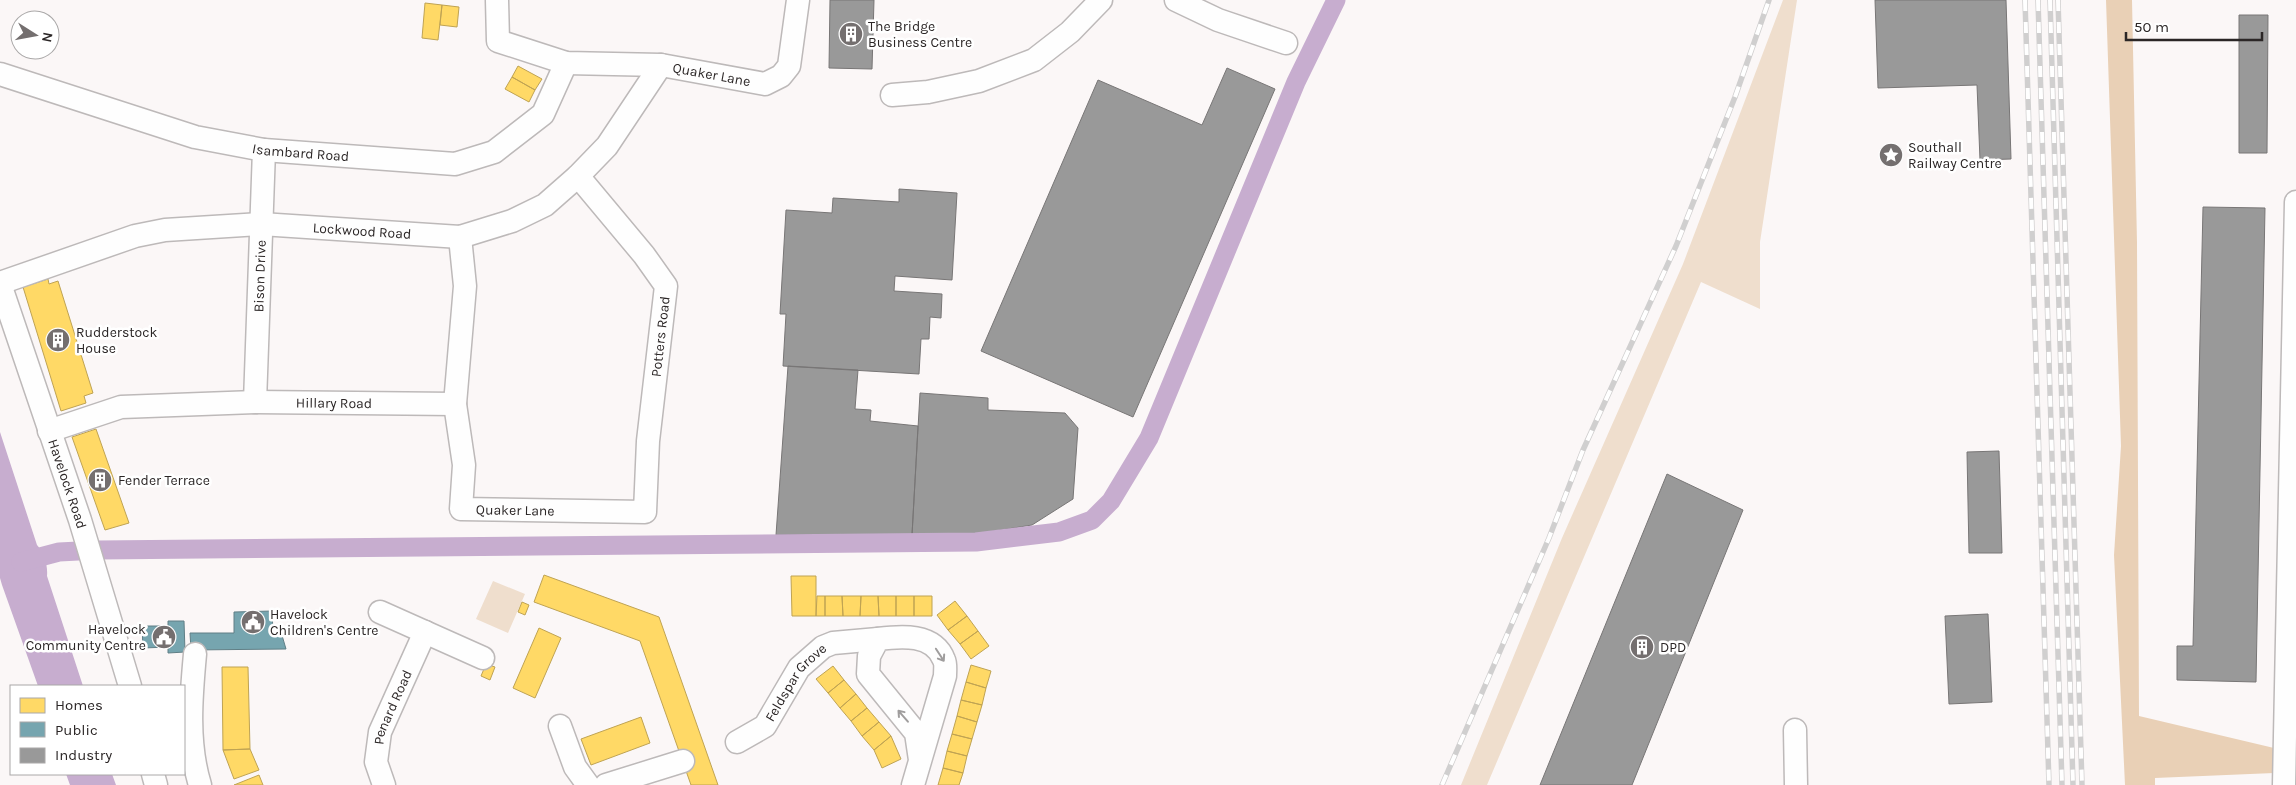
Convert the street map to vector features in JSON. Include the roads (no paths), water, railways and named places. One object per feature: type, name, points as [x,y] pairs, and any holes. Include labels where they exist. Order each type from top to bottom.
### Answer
[{"type":"street","name":"Quaker Lane","points":[[497,0],[498,41],[566,63],[661,65],[765,84],[781,76],[789,66],[798,0]]},
{"type":"street","points":[[892,95],[928,92],[979,81],[1034,60],[1070,32],[1101,0]]},
{"type":"street","points":[[1176,0],[1218,20],[1278,40]]},
{"type":"street","name":"Isambard Road","points":[[0,74],[196,137],[264,150],[455,164],[494,152],[543,114],[566,63]]},
{"type":"street","name":"Lockwood Road","points":[[0,283],[135,236],[165,230],[261,224],[460,237],[512,222],[545,205],[578,176],[607,146],[661,65]]},
{"type":"street","name":"Bison Drive","points":[[255,402],[264,150]]},
{"type":"street","name":"Potters Road","points":[[578,176],[644,255],[666,286],[648,441],[646,505]]},
{"type":"street","points":[[2284,785],[2296,202]]},
{"type":"street","points":[[455,404],[464,286],[460,237]]},
{"type":"street","name":"Havelock Road","points":[[0,283],[80,520],[130,685]]},
{"type":"street","name":"Hillary Road","points":[[49,431],[121,407],[255,402],[455,404]]},
{"type":"street","name":"Quaker Lane","points":[[455,404],[464,465],[462,509],[646,505]]},
{"type":"street","points":[[380,612],[483,658]]},
{"type":"street","name":"Penard Road","points":[[384,785],[376,762],[380,732],[425,632]]},
{"type":"street","name":"Feldspar Grove","points":[[737,742],[765,726],[799,668],[823,647],[833,644],[878,639],[923,638],[933,646],[944,660],[945,676],[913,785]]},
{"type":"street","points":[[868,674],[869,656],[878,639]]},
{"type":"street","name":"Feldspar Grove","points":[[833,644],[850,652],[916,733],[920,760]]},
{"type":"street","points":[[195,654],[190,707],[195,769],[200,785]]},
{"type":"street","points":[[560,726],[574,767],[588,785]]},
{"type":"street","points":[[1795,730],[1796,785]]},
{"type":"street","points":[[606,785],[683,761]]},
{"type":"waterway","points":[[21,562],[59,552],[98,550],[976,542],[1059,532],[1092,520],[1111,501],[1149,438],[1296,82],[1336,0]]},
{"type":"railway","points":[[1442,785],[1549,538],[1583,450],[1676,246],[1735,97],[1769,0]]},
{"type":"railway","points":[[2025,0],[2049,785]]},
{"type":"railway","points":[[2038,0],[2062,785]]},
{"type":"railway","points":[[2050,0],[2073,785]]},
{"type":"railway","points":[[2058,0],[2082,785]]},
{"type":"place","name":"The Bridge Business Centre","points":[[851,34]]},
{"type":"place","name":"Southall Railway Centre","points":[[1891,155]]},
{"type":"place","name":"Rudderstock House","points":[[58,340]]},
{"type":"place","name":"Fender Terrace","points":[[100,480]]},
{"type":"place","name":"Havelock Children's Centre","points":[[253,622]]},
{"type":"place","name":"Havelock Community Centre","points":[[164,637]]},
{"type":"place","name":"DPD","points":[[1642,647]]}]
